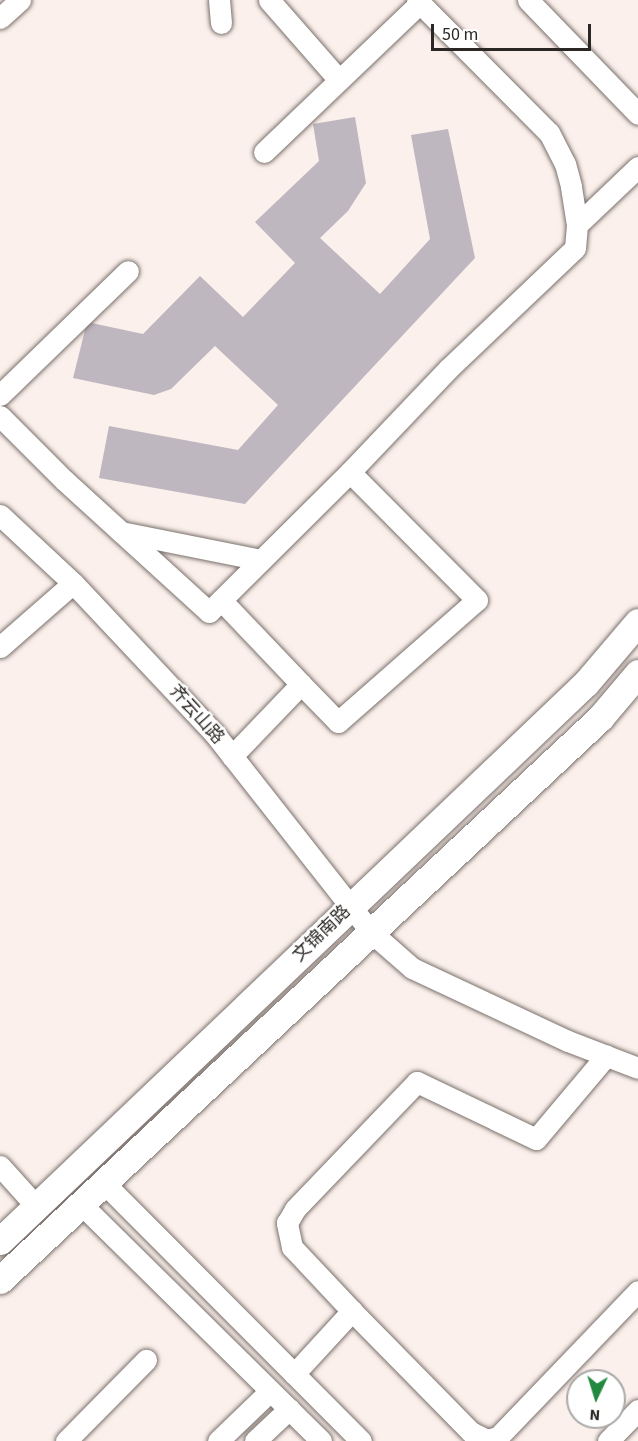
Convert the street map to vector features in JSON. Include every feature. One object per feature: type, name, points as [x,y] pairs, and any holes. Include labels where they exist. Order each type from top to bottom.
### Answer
[{"type":"main road","name":"文锦南路","points":[[0,1241],[586,683],[638,622]]},
{"type":"main road","name":"文锦南路","points":[[0,1280],[600,718],[638,674]]},
{"type":"street","points":[[0,18],[20,0]]},
{"type":"street","points":[[219,0],[221,23]]},
{"type":"street","points":[[269,0],[339,80]]},
{"type":"street","points":[[528,0],[638,114]]},
{"type":"street","points":[[0,416],[64,480],[208,612],[350,472],[448,369],[575,248],[577,225],[571,186],[565,164],[549,133],[418,2],[264,152]]},
{"type":"street","points":[[577,225],[638,167]]},
{"type":"street","points":[[0,395],[128,271]]},
{"type":"street","points":[[221,600],[338,722],[477,600],[350,472]]},
{"type":"street","name":"齐云山路","points":[[0,515],[74,583],[214,733],[372,933],[412,968],[568,1041],[638,1068]]},
{"type":"street","points":[[120,531],[261,560]]},
{"type":"street","points":[[0,647],[74,583]]},
{"type":"street","points":[[232,756],[302,684]]},
{"type":"street","points":[[606,1056],[536,1139],[417,1082],[295,1209],[287,1223],[292,1247],[471,1432],[487,1440],[498,1437],[638,1291]]},
{"type":"street","points":[[0,1166],[36,1206]]},
{"type":"street","points":[[104,1183],[361,1441]]},
{"type":"street","points":[[81,1204],[321,1441]]},
{"type":"street","points":[[255,1441],[297,1377],[352,1311]]},
{"type":"street","points":[[66,1441],[147,1360]]},
{"type":"street","points":[[218,1441],[280,1400]]},
{"type":"street","points":[[608,1441],[638,1410]]},
{"type":"building","points":[[355,117],[366,183],[348,211],[320,238],[380,294],[430,239],[411,135],[448,129],[475,258],[245,504],[99,478],[109,426],[238,450],[278,405],[215,346],[171,389],[154,395],[73,378],[87,322],[143,334],[200,276],[243,317],[295,263],[255,222],[319,161],[313,124]]}]
